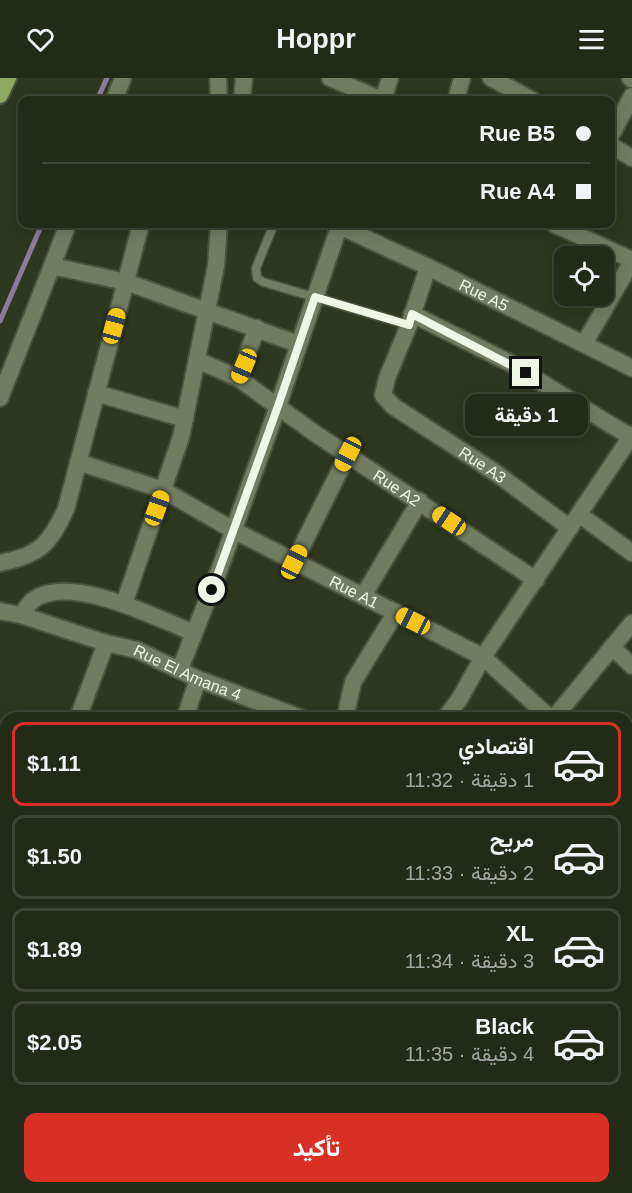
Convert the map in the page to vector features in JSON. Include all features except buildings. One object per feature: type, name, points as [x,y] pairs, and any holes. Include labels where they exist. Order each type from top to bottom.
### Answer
[{"type":"highway","points":[[0,95],[8,78]]},
{"type":"street","points":[[116,96],[123,78]]},
{"type":"street","points":[[217,78],[219,96]]},
{"type":"street","points":[[242,96],[244,78]]},
{"type":"street","points":[[330,78],[373,96]]},
{"type":"street","points":[[384,96],[390,78]]},
{"type":"street","points":[[457,96],[462,78]]},
{"type":"street","points":[[491,78],[525,96]]},
{"type":"street","points":[[615,128],[632,96]]},
{"type":"street","points":[[615,148],[632,158]]},
{"type":"street","points":[[0,398],[66,228]]},
{"type":"street","points":[[0,563],[25,557],[44,546],[56,530],[66,509],[140,228]]},
{"type":"street","points":[[124,604],[173,466],[185,419],[208,312],[219,246],[219,228]]},
{"type":"street","points":[[180,669],[278,406],[337,228]]},
{"type":"street","name":"Rue A5","points":[[346,228],[632,368]]},
{"type":"street","points":[[567,228],[632,261],[584,344]]},
{"type":"street","points":[[52,266],[126,282],[298,344]]},
{"type":"street","points":[[428,267],[411,320],[508,362],[632,436],[483,657],[450,712]]},
{"type":"street","name":"Rue A3","points":[[411,320],[384,387],[383,394],[393,406],[496,473],[632,553]]},
{"type":"street","points":[[238,378],[257,328]]},
{"type":"street","name":"Rue A2","points":[[197,360],[238,378],[313,432],[536,580]]},
{"type":"street","points":[[96,393],[185,419]]},
{"type":"street","points":[[294,562],[348,454]]},
{"type":"street","name":"Rue A1","points":[[78,462],[163,490],[233,531],[483,657],[545,712]]},
{"type":"street","points":[[363,596],[420,501]]},
{"type":"street","points":[[21,615],[33,600],[60,590],[91,594],[124,604],[194,633]]},
{"type":"street","name":"Rue El Amana 4","points":[[0,611],[21,615],[106,643],[137,650],[198,679],[286,712]]},
{"type":"street","points":[[346,712],[354,682],[396,612]]},
{"type":"street","points":[[557,712],[632,623]]},
{"type":"street","points":[[80,712],[106,643]]},
{"type":"street","points":[[612,648],[632,666]]},
{"type":"street","points":[[187,712],[198,679]]},
{"type":"lane","points":[[272,228],[256,268],[257,278],[263,282],[411,320]]},
{"type":"waterway","points":[[99,96],[107,78]]},
{"type":"waterway","points":[[0,321],[40,228]]},
{"type":"route","points":[[212,590],[315,297],[409,325],[412,314],[526,373]]}]
